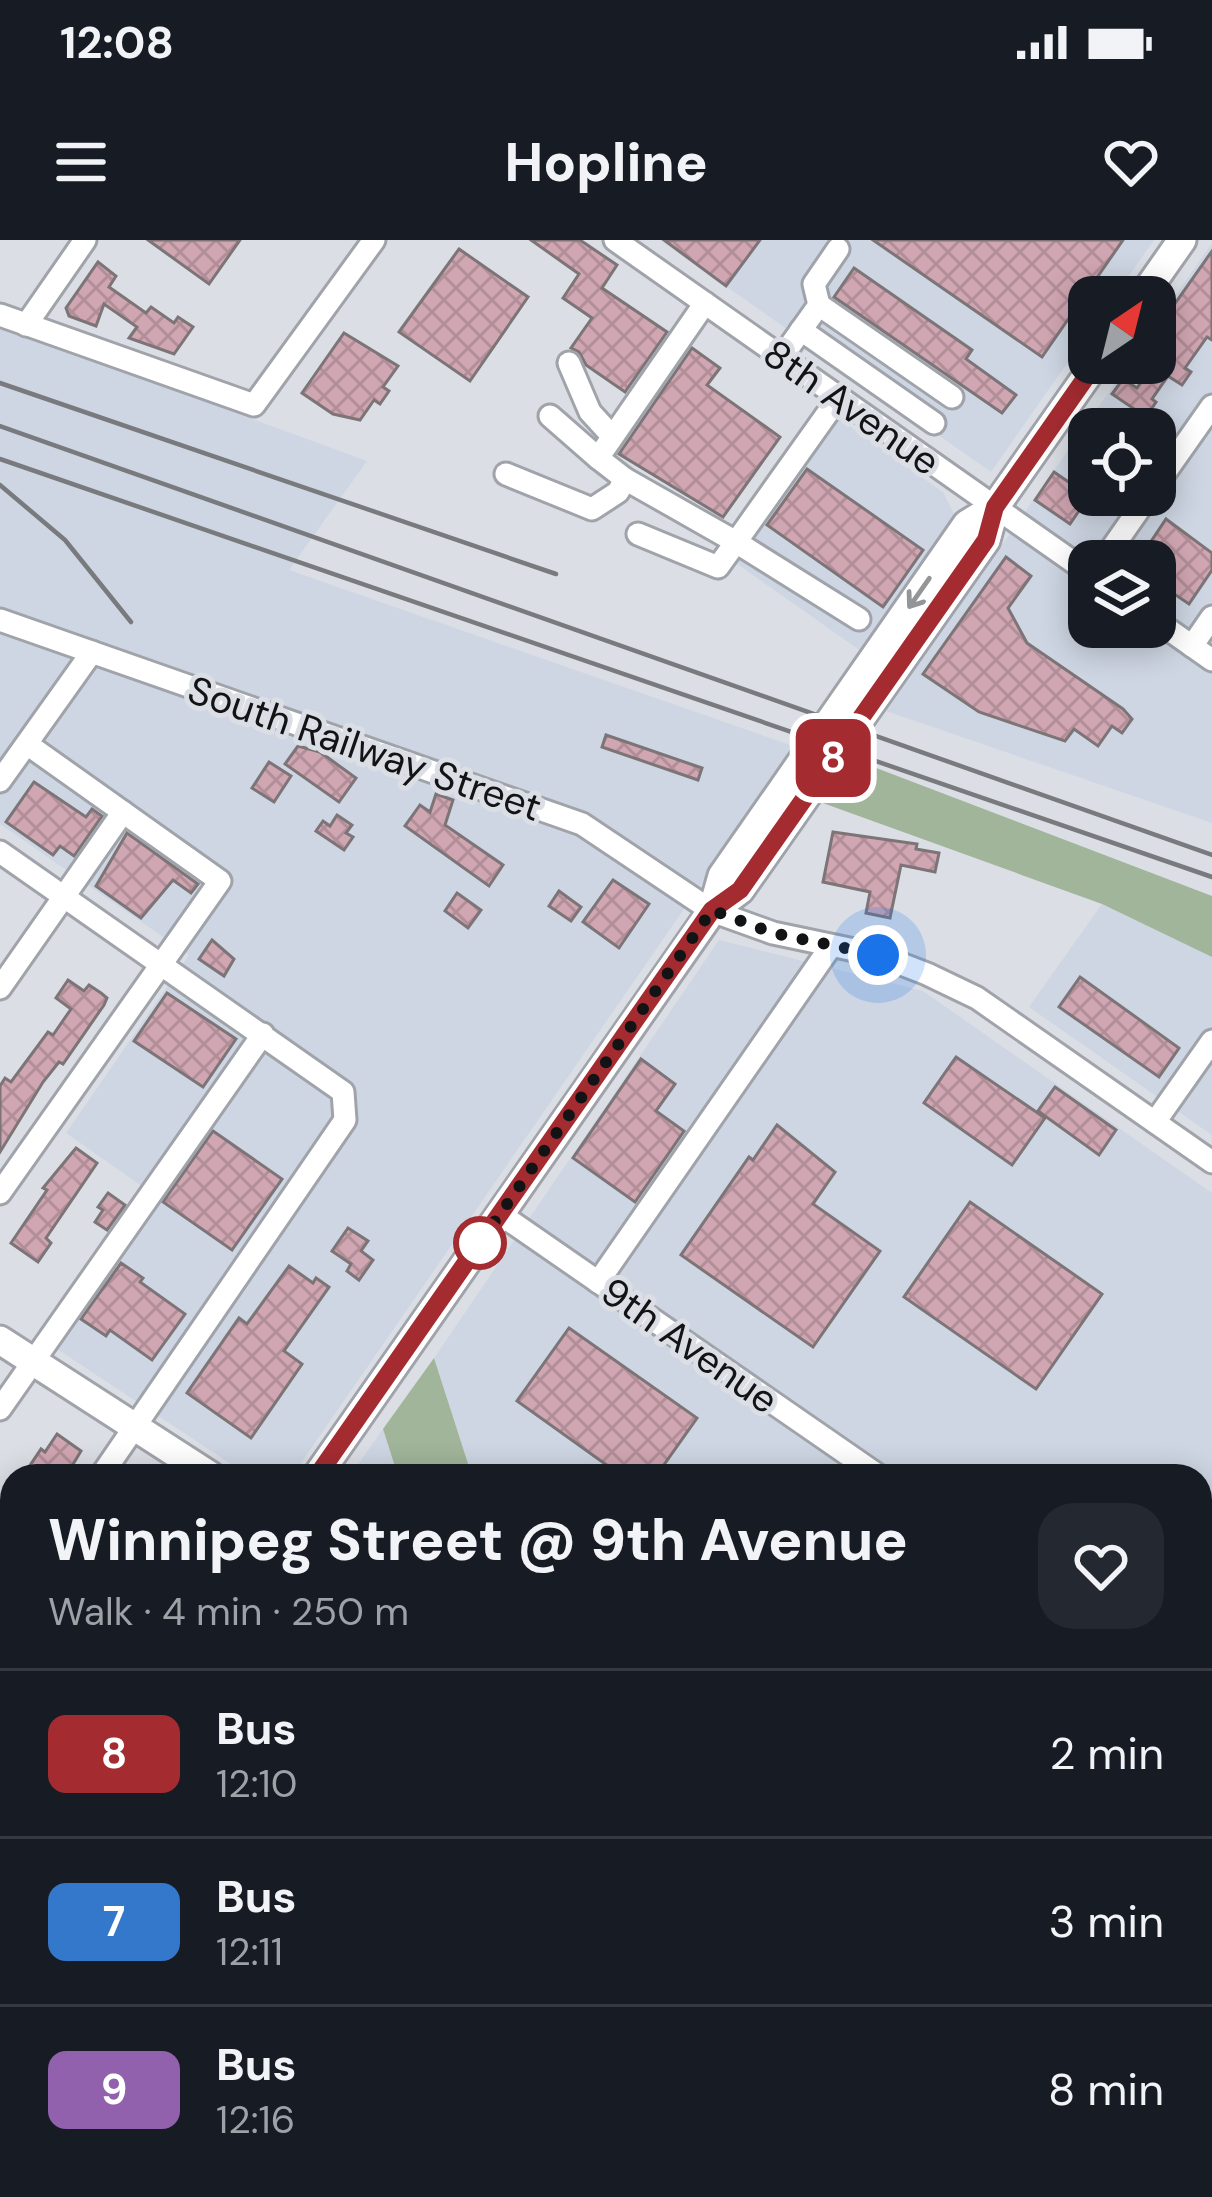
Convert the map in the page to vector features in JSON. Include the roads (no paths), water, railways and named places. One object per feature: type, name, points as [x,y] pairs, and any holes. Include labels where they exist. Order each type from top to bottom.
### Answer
[{"type":"main road","points":[[1157,276],[1182,240]]},
{"type":"main road","points":[[325,1464],[712,910],[722,876],[953,544],[967,524],[995,507],[1081,384]]},
{"type":"main road","points":[[0,1340],[192,1464]]},
{"type":"street","points":[[26,325],[85,240]]},
{"type":"street","points":[[0,315],[254,406],[374,240]]},
{"type":"street","name":"8th Avenue","points":[[615,240],[1068,558]]},
{"type":"street","points":[[838,249],[814,284],[819,305],[952,397]]},
{"type":"street","points":[[598,458],[705,303]]},
{"type":"street","points":[[782,357],[819,305]]},
{"type":"street","points":[[801,331],[934,423]]},
{"type":"street","points":[[569,363],[590,412],[612,436]]},
{"type":"street","points":[[638,534],[718,567],[838,398]]},
{"type":"street","points":[[1176,457],[1212,406]]},
{"type":"street","points":[[550,416],[625,479],[859,619]]},
{"type":"street","points":[[506,474],[592,509],[618,492],[625,479]]},
{"type":"street","points":[[1192,646],[1212,617]]},
{"type":"street","name":"South Railway Street","points":[[0,620],[582,824],[712,910],[773,933],[878,955],[977,998],[1212,1162]]},
{"type":"street","points":[[1176,635],[1212,660]]},
{"type":"street","points":[[0,781],[92,652]]},
{"type":"street","points":[[0,1193],[220,881],[26,744]]},
{"type":"street","points":[[0,988],[123,812]]},
{"type":"street","points":[[0,852],[344,1092],[345,1120],[109,1464]]},
{"type":"street","points":[[598,1282],[831,946]]},
{"type":"street","points":[[0,1409],[263,1034]]},
{"type":"street","points":[[1155,1122],[1212,1041]]},
{"type":"street","name":"9th Avenue","points":[[500,1214],[862,1464]]},
{"type":"railway","points":[[0,383],[556,574]]},
{"type":"railway","points":[[0,426],[1212,855]]},
{"type":"railway","points":[[0,459],[1212,877]]},
{"type":"railway","points":[[0,485],[65,540],[131,622]]}]
